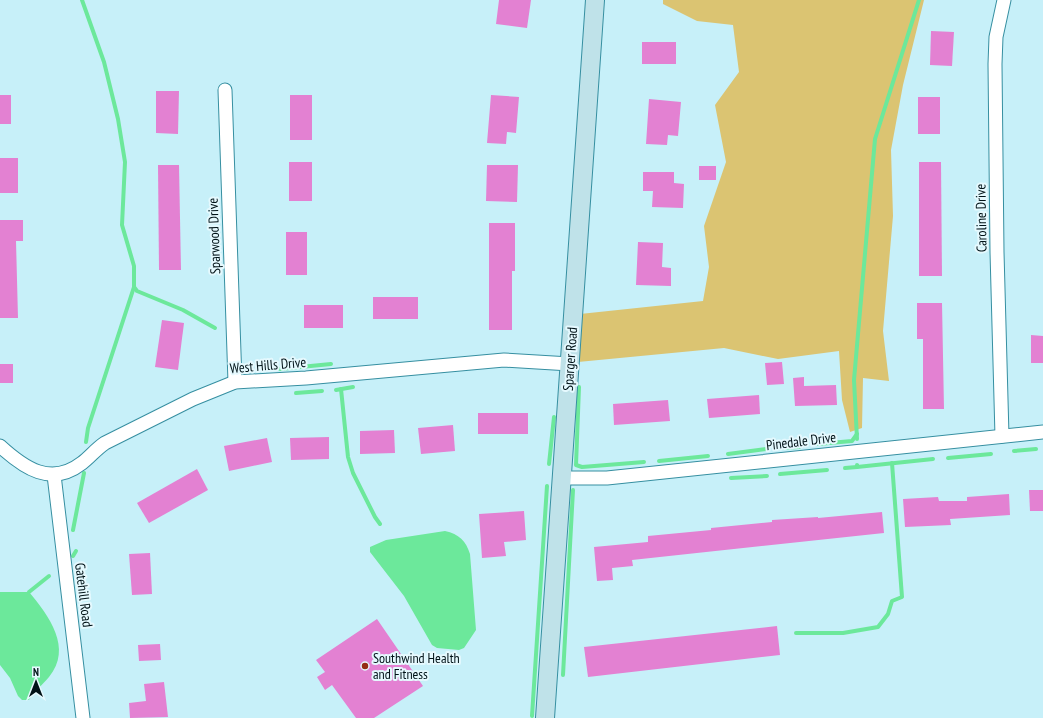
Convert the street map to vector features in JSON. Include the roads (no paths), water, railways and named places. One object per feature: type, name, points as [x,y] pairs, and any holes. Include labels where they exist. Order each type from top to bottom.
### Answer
[{"type":"street","name":"Sparger Road","points":[[546,718],[595,0]]},
{"type":"street","name":"Caroline Drive","points":[[1002,436],[997,252],[995,64],[997,29],[1004,0]]},
{"type":"street","name":"Sparwood Drive","points":[[225,90],[235,382]]},
{"type":"street","name":"West Hills Drive","points":[[54,475],[69,471],[76,467],[105,443],[205,394],[235,382],[306,378],[504,360],[570,364]]},
{"type":"street","name":"Pinedale Drive","points":[[562,478],[607,478],[1043,432]]},
{"type":"street","points":[[0,446],[20,462],[37,472],[54,475]]},
{"type":"street","name":"Gatehill Road","points":[[54,475],[83,718]]},
{"type":"waterway","points":[[82,0],[104,62],[118,119],[125,162],[122,225],[134,266],[134,287],[88,428],[86,442]]},
{"type":"waterway","points":[[857,439],[854,380],[875,139],[919,0]]},
{"type":"waterway","points":[[134,287],[137,291],[183,310],[215,328]]},
{"type":"waterway","points":[[280,369],[331,364]]},
{"type":"waterway","points":[[336,390],[353,387]]},
{"type":"waterway","points":[[579,387],[576,465],[582,467],[644,462]]},
{"type":"waterway","points":[[341,389],[348,457],[353,473],[380,524]]},
{"type":"waterway","points":[[296,393],[322,391]]},
{"type":"waterway","points":[[549,464],[554,417]]},
{"type":"waterway","points":[[818,444],[852,441],[857,434]]},
{"type":"waterway","points":[[781,448],[799,447]]},
{"type":"waterway","points":[[728,454],[766,449]]},
{"type":"waterway","points":[[1014,451],[1036,449]]},
{"type":"waterway","points":[[948,458],[991,454]]},
{"type":"waterway","points":[[659,461],[708,456]]},
{"type":"waterway","points":[[857,465],[857,467],[933,459]]},
{"type":"waterway","points":[[796,633],[843,633],[878,627],[888,614],[892,601],[902,597],[892,463]]},
{"type":"waterway","points":[[845,468],[857,467]]},
{"type":"waterway","points":[[780,474],[827,470]]},
{"type":"waterway","points":[[73,530],[84,473]]},
{"type":"waterway","points":[[731,478],[767,476]]},
{"type":"waterway","points":[[532,716],[547,486]]},
{"type":"waterway","points":[[563,675],[573,490]]},
{"type":"waterway","points":[[73,556],[76,551]]},
{"type":"waterway","points":[[29,592],[49,576]]},
{"type":"place","name":"Southwind Health and Fitness","points":[[365,666]]}]
